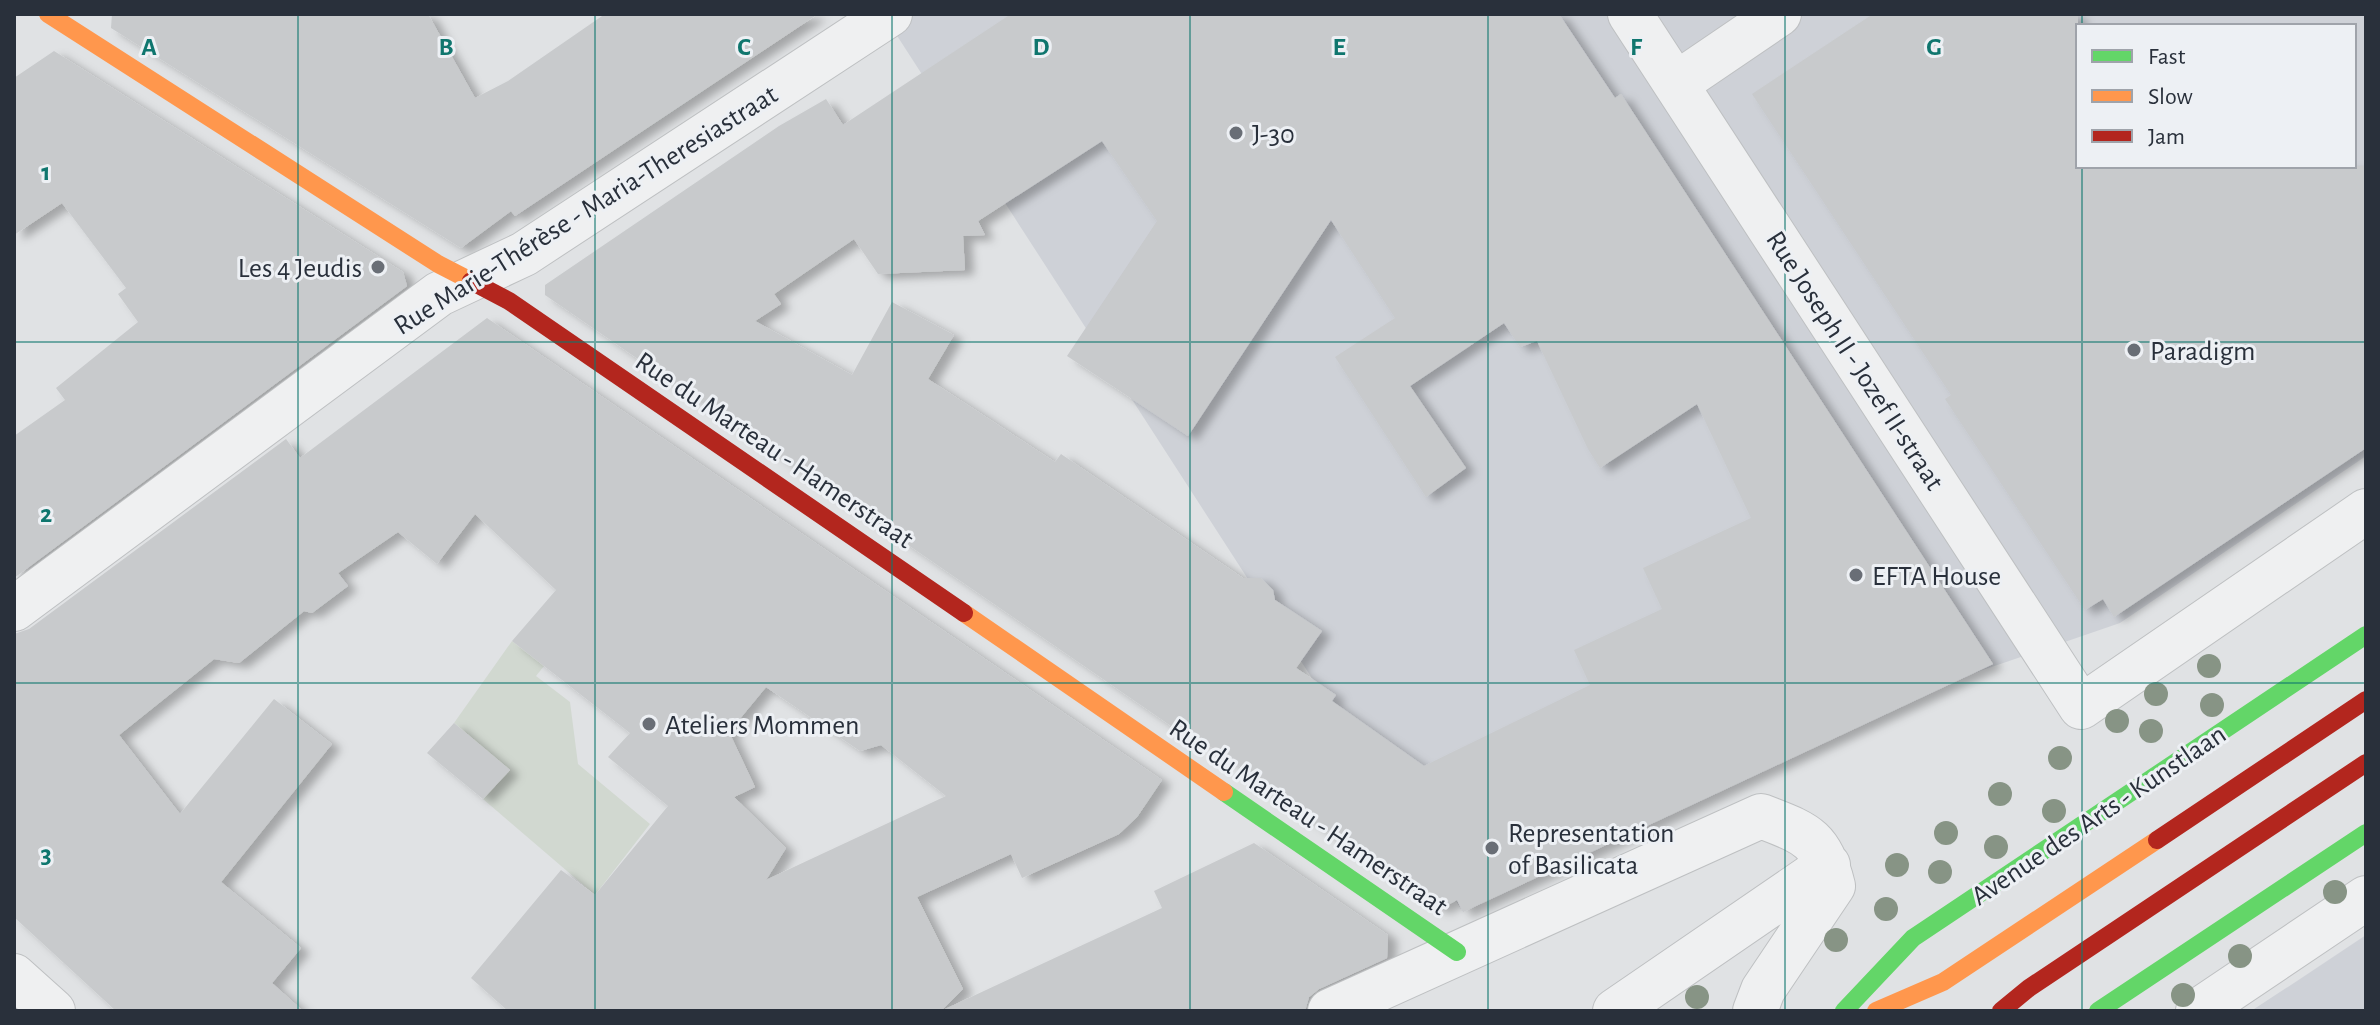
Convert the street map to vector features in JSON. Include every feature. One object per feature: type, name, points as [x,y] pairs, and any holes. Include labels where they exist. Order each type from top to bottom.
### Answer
[{"type":"main road","name":"Rue du Marteau - Hamerstraat","points":[[48,14],[68,30],[372,222],[509,301],[1457,952]]},
{"type":"main road","name":"Avenue des Arts - Kunstlaan","points":[[1844,1011],[1913,938],[2366,635]]},
{"type":"main road","points":[[1876,1011],[1943,982],[2366,700]]},
{"type":"main road","points":[[2001,1011],[2029,988],[2366,763]]},
{"type":"main road","points":[[2098,1011],[2366,833]]},
{"type":"street","name":"Rue Marie-Thérèse - Maria-Theresiastraat","points":[[14,609],[439,294],[524,254],[890,14]]},
{"type":"street","name":"Rue Joseph II - Jozef II-straat","points":[[1630,14],[2081,707],[2366,511]]},
{"type":"street","points":[[1676,84],[1779,14]]},
{"type":"street","points":[[1330,1011],[1761,816],[1810,836],[1828,865],[1833,886],[1763,990],[1755,1011]]},
{"type":"street","points":[[1615,1011],[1828,865]]},
{"type":"street","points":[[2198,1011],[2366,898]]},
{"type":"street","points":[[14,976],[53,1011]]},
{"type":"shaded area","points":[[883,14],[2366,14],[2366,456],[2120,623],[1974,673],[1463,912]]},
{"type":"shaded area","points":[[512,641],[544,666],[536,676],[570,702],[578,764],[650,824],[595,895],[483,799],[510,770],[454,723]]},
{"type":"shaded area","points":[[2366,935],[2366,1011],[2251,1011],[2297,981]]},
{"type":"building","points":[[112,14],[428,14],[475,98],[508,81],[605,14],[818,14],[515,216],[511,211],[461,248],[111,28]]},
{"type":"building","points":[[1011,14],[1559,14],[1615,98],[1621,94],[1993,664],[1463,912],[1457,900],[1440,909],[1267,791],[1270,787],[1193,735],[1190,739],[545,295],[545,285],[779,126],[826,99],[843,125]],"holes":[[[1102,141],[1157,221],[1067,356],[1188,436],[1331,220],[1395,318],[1335,357],[1426,497],[1466,468],[1410,386],[1504,323],[1520,347],[1537,341],[1600,468],[1697,404],[1751,518],[1643,568],[1662,609],[1574,650],[1590,685],[1424,766],[1332,701],[1336,695],[1296,668],[1322,631],[1275,600],[1273,590],[1261,578],[1243,578],[1061,454],[1055,462],[928,379],[954,335],[892,302],[852,375],[755,321],[781,304],[774,294],[854,239],[878,274],[965,270],[963,236],[985,235],[978,221]]]},
{"type":"building","points":[[1873,14],[2078,14],[2076,168],[2366,166],[2366,448],[2114,617],[2103,599],[2085,610],[1945,399],[1951,395],[1752,94]]},
{"type":"building","points":[[54,51],[403,272],[407,286],[14,578],[14,436],[65,400],[56,388],[138,322],[118,294],[126,288],[62,203],[14,235],[14,78]]},
{"type":"building","points":[[487,318],[1162,780],[1137,817],[1119,834],[1022,878],[1011,854],[917,897],[963,989],[941,1011],[508,1011],[471,978],[561,870],[595,895],[668,806],[608,757],[630,733],[512,641],[556,590],[475,514],[437,564],[398,532],[338,573],[348,586],[312,613],[304,611],[239,663],[214,659],[119,735],[180,814],[274,699],[332,744],[221,882],[301,948],[272,983],[303,1011],[116,1011],[14,917],[14,634],[29,629],[286,439],[300,458]],"holes":[[[766,687],[860,751],[881,745],[946,796],[766,880],[786,848],[734,797],[755,787],[729,732]]]},
{"type":"building","points":[[454,723],[510,770],[483,799],[427,753]]},
{"type":"building","points":[[1254,843],[1388,935],[1387,958],[1319,989],[1309,997],[1305,1011],[941,1011],[1162,908],[1154,891]]},
{"type":"traffic: fast","points":[[1844,1011],[1913,938],[2366,635]]},
{"type":"traffic: fast","points":[[1224,792],[1457,952]]},
{"type":"traffic: fast","points":[[2098,1011],[2366,833]]},
{"type":"traffic: slow","points":[[48,14],[438,264],[471,281]]},
{"type":"traffic: slow","points":[[964,613],[1224,792]]},
{"type":"traffic: slow","points":[[1876,1011],[1943,982],[2157,840]]},
{"type":"traffic: jam","points":[[471,281],[509,301],[964,613]]},
{"type":"traffic: jam","points":[[2157,840],[2366,700]]},
{"type":"traffic: jam","points":[[2001,1011],[2029,988],[2366,763]]},
{"type":"place","name":"J-30","points":[[1236,133]]},
{"type":"place","name":"Les 4 Jeudis","points":[[378,267]]},
{"type":"place","name":"Paradigm","points":[[2134,350]]},
{"type":"place","name":"EFTA House","points":[[1856,575]]},
{"type":"place","name":"Ateliers Mommen","points":[[649,724]]},
{"type":"place","name":"Representation of Basilicata","points":[[1492,848]]}]
